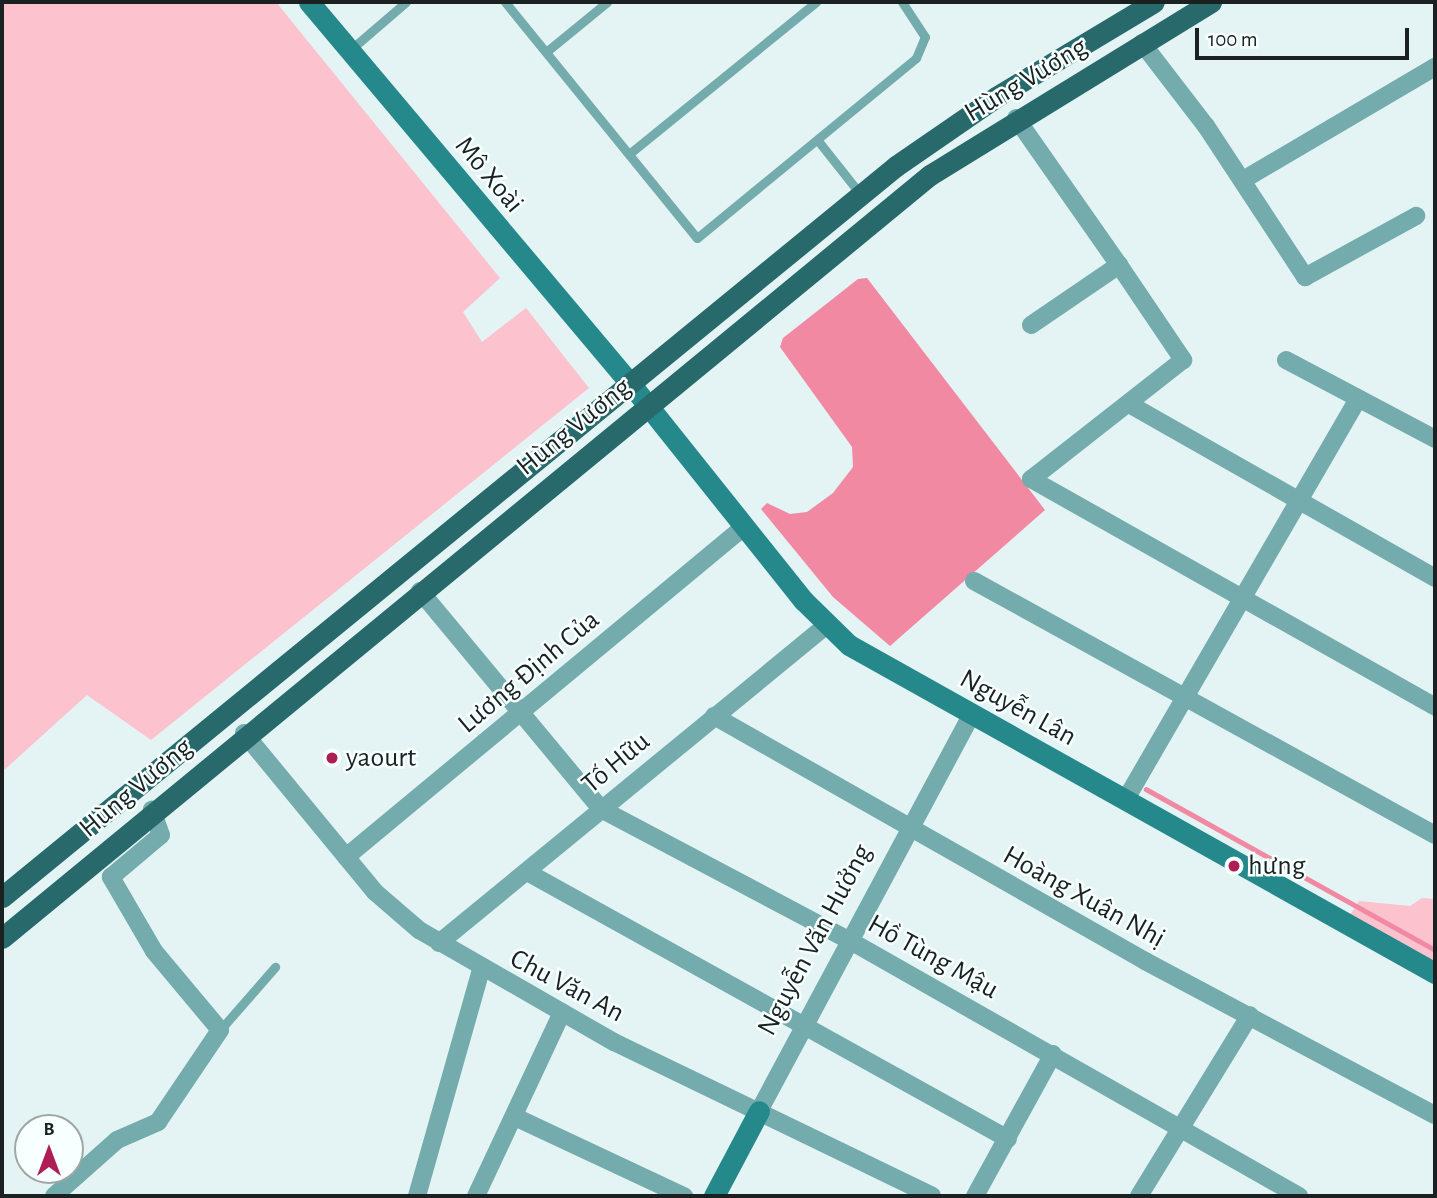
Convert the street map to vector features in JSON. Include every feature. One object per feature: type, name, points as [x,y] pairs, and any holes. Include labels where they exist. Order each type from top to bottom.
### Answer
[{"type":"main road","name":"Hùng Vương","points":[[2,897],[860,195],[996,97],[1154,2]]},
{"type":"main road","name":"Hùng Vương","points":[[2,938],[244,733],[930,175],[1016,118],[1211,2]]},
{"type":"street","name":"Mô Xoài","points":[[309,2],[647,404]]},
{"type":"street","points":[[1142,43],[1243,180],[1305,277],[1416,216]]},
{"type":"street","points":[[1243,180],[1435,67]]},
{"type":"street","points":[[1016,118],[1119,264],[1182,360],[1031,479],[1243,601],[1435,706]]},
{"type":"street","points":[[1031,325],[1119,264]]},
{"type":"street","points":[[1286,360],[1435,439]]},
{"type":"street","points":[[1126,799],[1188,699],[1359,398]]},
{"type":"street","name":"Nguyễn Lân","points":[[647,404],[745,526],[849,645],[1435,973]]},
{"type":"street","points":[[1129,404],[1435,578]]},
{"type":"street","name":"Lương Định Của","points":[[346,857],[745,526]]},
{"type":"street","points":[[974,581],[1435,835]]},
{"type":"street","name":"Hồ Tùng Mậu","points":[[419,591],[601,809],[847,939],[1053,1054],[1071,1071],[1299,1196]]},
{"type":"street","name":"Tố Hữu","points":[[439,943],[828,624]]},
{"type":"street","name":"Nguyễn Văn Hưởng","points":[[714,1196],[847,939],[972,714]]},
{"type":"street","name":"Hoàng Xuân Nhị","points":[[714,716],[906,829],[1435,1115]]},
{"type":"street","name":"Chu Văn An","points":[[244,733],[387,904],[439,943],[481,970],[562,1012],[932,1196]]},
{"type":"street","points":[[54,1196],[117,1140],[158,1122],[220,1030],[154,951],[111,877],[161,835],[152,810]]},
{"type":"street","points":[[527,872],[800,1027],[1008,1139]]},
{"type":"street","points":[[417,1196],[481,970]]},
{"type":"street","points":[[476,1196],[562,1012]]},
{"type":"street","points":[[1139,1196],[1176,1129],[1250,1015]]},
{"type":"street","points":[[975,1196],[1053,1054]]},
{"type":"street","points":[[515,1117],[684,1196]]},
{"type":"lane","points":[[349,51],[406,2]]},
{"type":"lane","points":[[505,2],[698,238],[819,142],[924,49],[923,30],[902,2]]},
{"type":"lane","points":[[546,52],[607,2]]},
{"type":"lane","points":[[629,154],[816,2]]},
{"type":"lane","points":[[819,142],[860,195]]},
{"type":"lane","points":[[220,1030],[275,967]]},
{"type":"shaded area","points":[[2,2],[276,2],[500,278],[463,312],[482,342],[526,308],[589,388],[151,740],[87,695],[2,772]]},
{"type":"shaded area","points":[[867,278],[1045,510],[890,646],[833,597],[761,509],[767,503],[790,514],[807,512],[833,493],[853,467],[852,447],[780,347],[783,338],[858,279]]},
{"type":"shaded area","points":[[1422,898],[1435,899],[1435,963],[1350,915],[1359,901],[1410,906]]},
{"type":"waterway","points":[[1146,789],[1435,950]]},
{"type":"place","name":"yaourt","points":[[332,758]]},
{"type":"place","name":"hưng","points":[[1234,866]]}]
